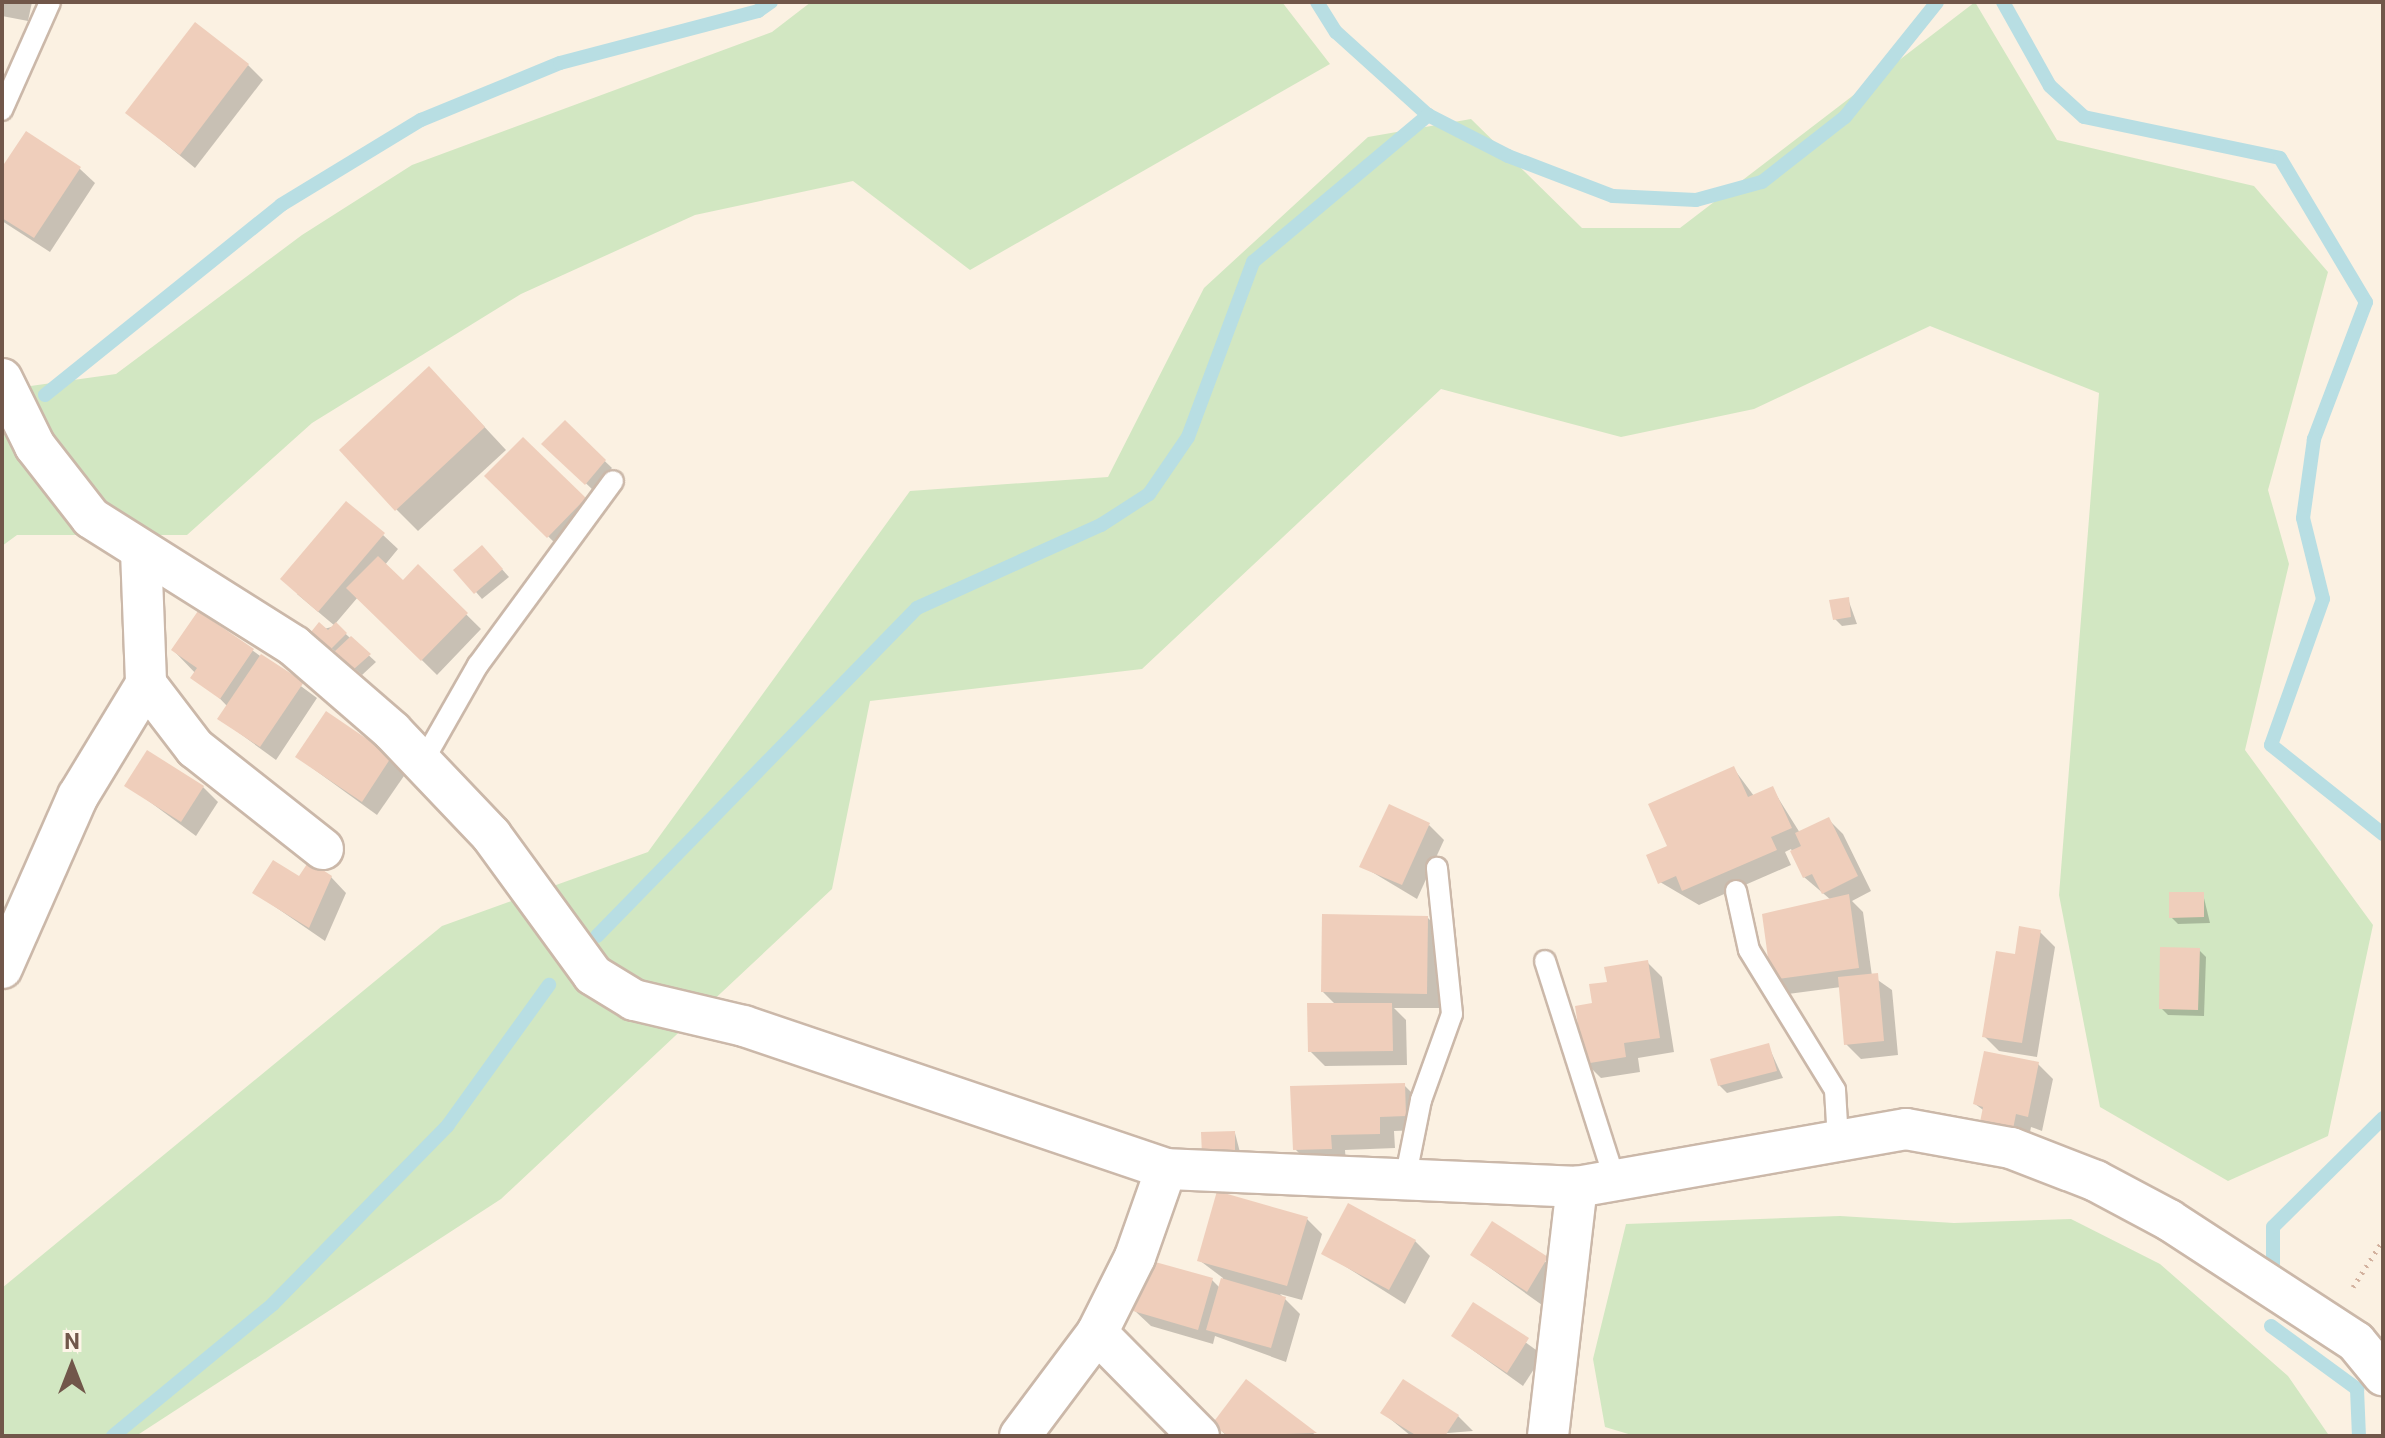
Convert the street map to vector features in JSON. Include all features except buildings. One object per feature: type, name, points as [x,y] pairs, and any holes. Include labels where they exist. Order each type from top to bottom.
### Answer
[{"type":"street","points":[[2,379],[35,446],[91,518],[294,646],[422,763],[491,835],[593,975],[634,1000],[744,1026],[1166,1169],[1405,1180],[1596,1184],[1906,1129],[2011,1148],[2096,1181],[2169,1220],[2356,1342],[2383,1375]]},
{"type":"street","points":[[2,968],[78,796],[146,684],[141,551]]},
{"type":"street","points":[[146,684],[195,748],[323,849]]},
{"type":"street","points":[[1020,1436],[1097,1333],[1135,1257],[1166,1169]]},
{"type":"street","points":[[1548,1436],[1596,1184]]},
{"type":"street","points":[[1097,1333],[1199,1436]]},
{"type":"lane","points":[[2,110],[50,2]]},
{"type":"lane","points":[[422,763],[478,665],[613,481]]},
{"type":"lane","points":[[1405,1180],[1421,1100],[1452,1014],[1437,868]]},
{"type":"lane","points":[[1736,891],[1749,950],[1835,1090],[1838,1141]]},
{"type":"lane","points":[[1545,961],[1596,1184]]},
{"type":"path","points":[[2328,1325],[2383,1240]]},
{"type":"green space","points":[[811,2],[1282,2],[1330,64],[970,270],[853,181],[695,215],[521,294],[312,423],[187,535],[17,535],[2,546],[2,390],[116,374],[302,235],[412,165],[772,32]]},
{"type":"green space","points":[[1975,2],[2057,140],[2254,186],[2328,272],[2268,490],[2289,564],[2245,750],[2373,925],[2328,1136],[2228,1181],[2100,1107],[2059,895],[2099,393],[1930,326],[1754,409],[1621,437],[1441,389],[1142,669],[870,701],[832,889],[501,1199],[136,1436],[2,1436],[2,1288],[442,926],[648,852],[910,491],[1108,477],[1204,288],[1368,137],[1471,119],[1582,228],[1680,228]]},
{"type":"green space","points":[[1840,1216],[1954,1223],[2071,1219],[2160,1264],[2288,1376],[2328,1434],[1635,1436],[1605,1427],[1593,1359],[1626,1224]]},
{"type":"waterway","points":[[45,395],[281,205],[421,120],[560,63],[758,11],[771,2]]},
{"type":"waterway","points":[[1317,2],[1336,32],[1428,115],[1508,156],[1613,196],[1696,200],[1762,182],[1845,117],[1937,2]]},
{"type":"waterway","points":[[2003,2],[2050,86],[2084,117],[2280,158],[2366,302],[2314,439],[2303,518],[2323,599],[2271,745],[2383,834]]},
{"type":"waterway","points":[[597,936],[917,608],[1101,525],[1149,494],[1188,437],[1253,262],[1428,115]]},
{"type":"waterway","points":[[113,1436],[273,1304],[448,1125],[549,985]]},
{"type":"waterway","points":[[2273,1268],[2273,1227],[2383,1118]]},
{"type":"waterway","points":[[2271,1326],[2357,1389],[2359,1436]]}]
